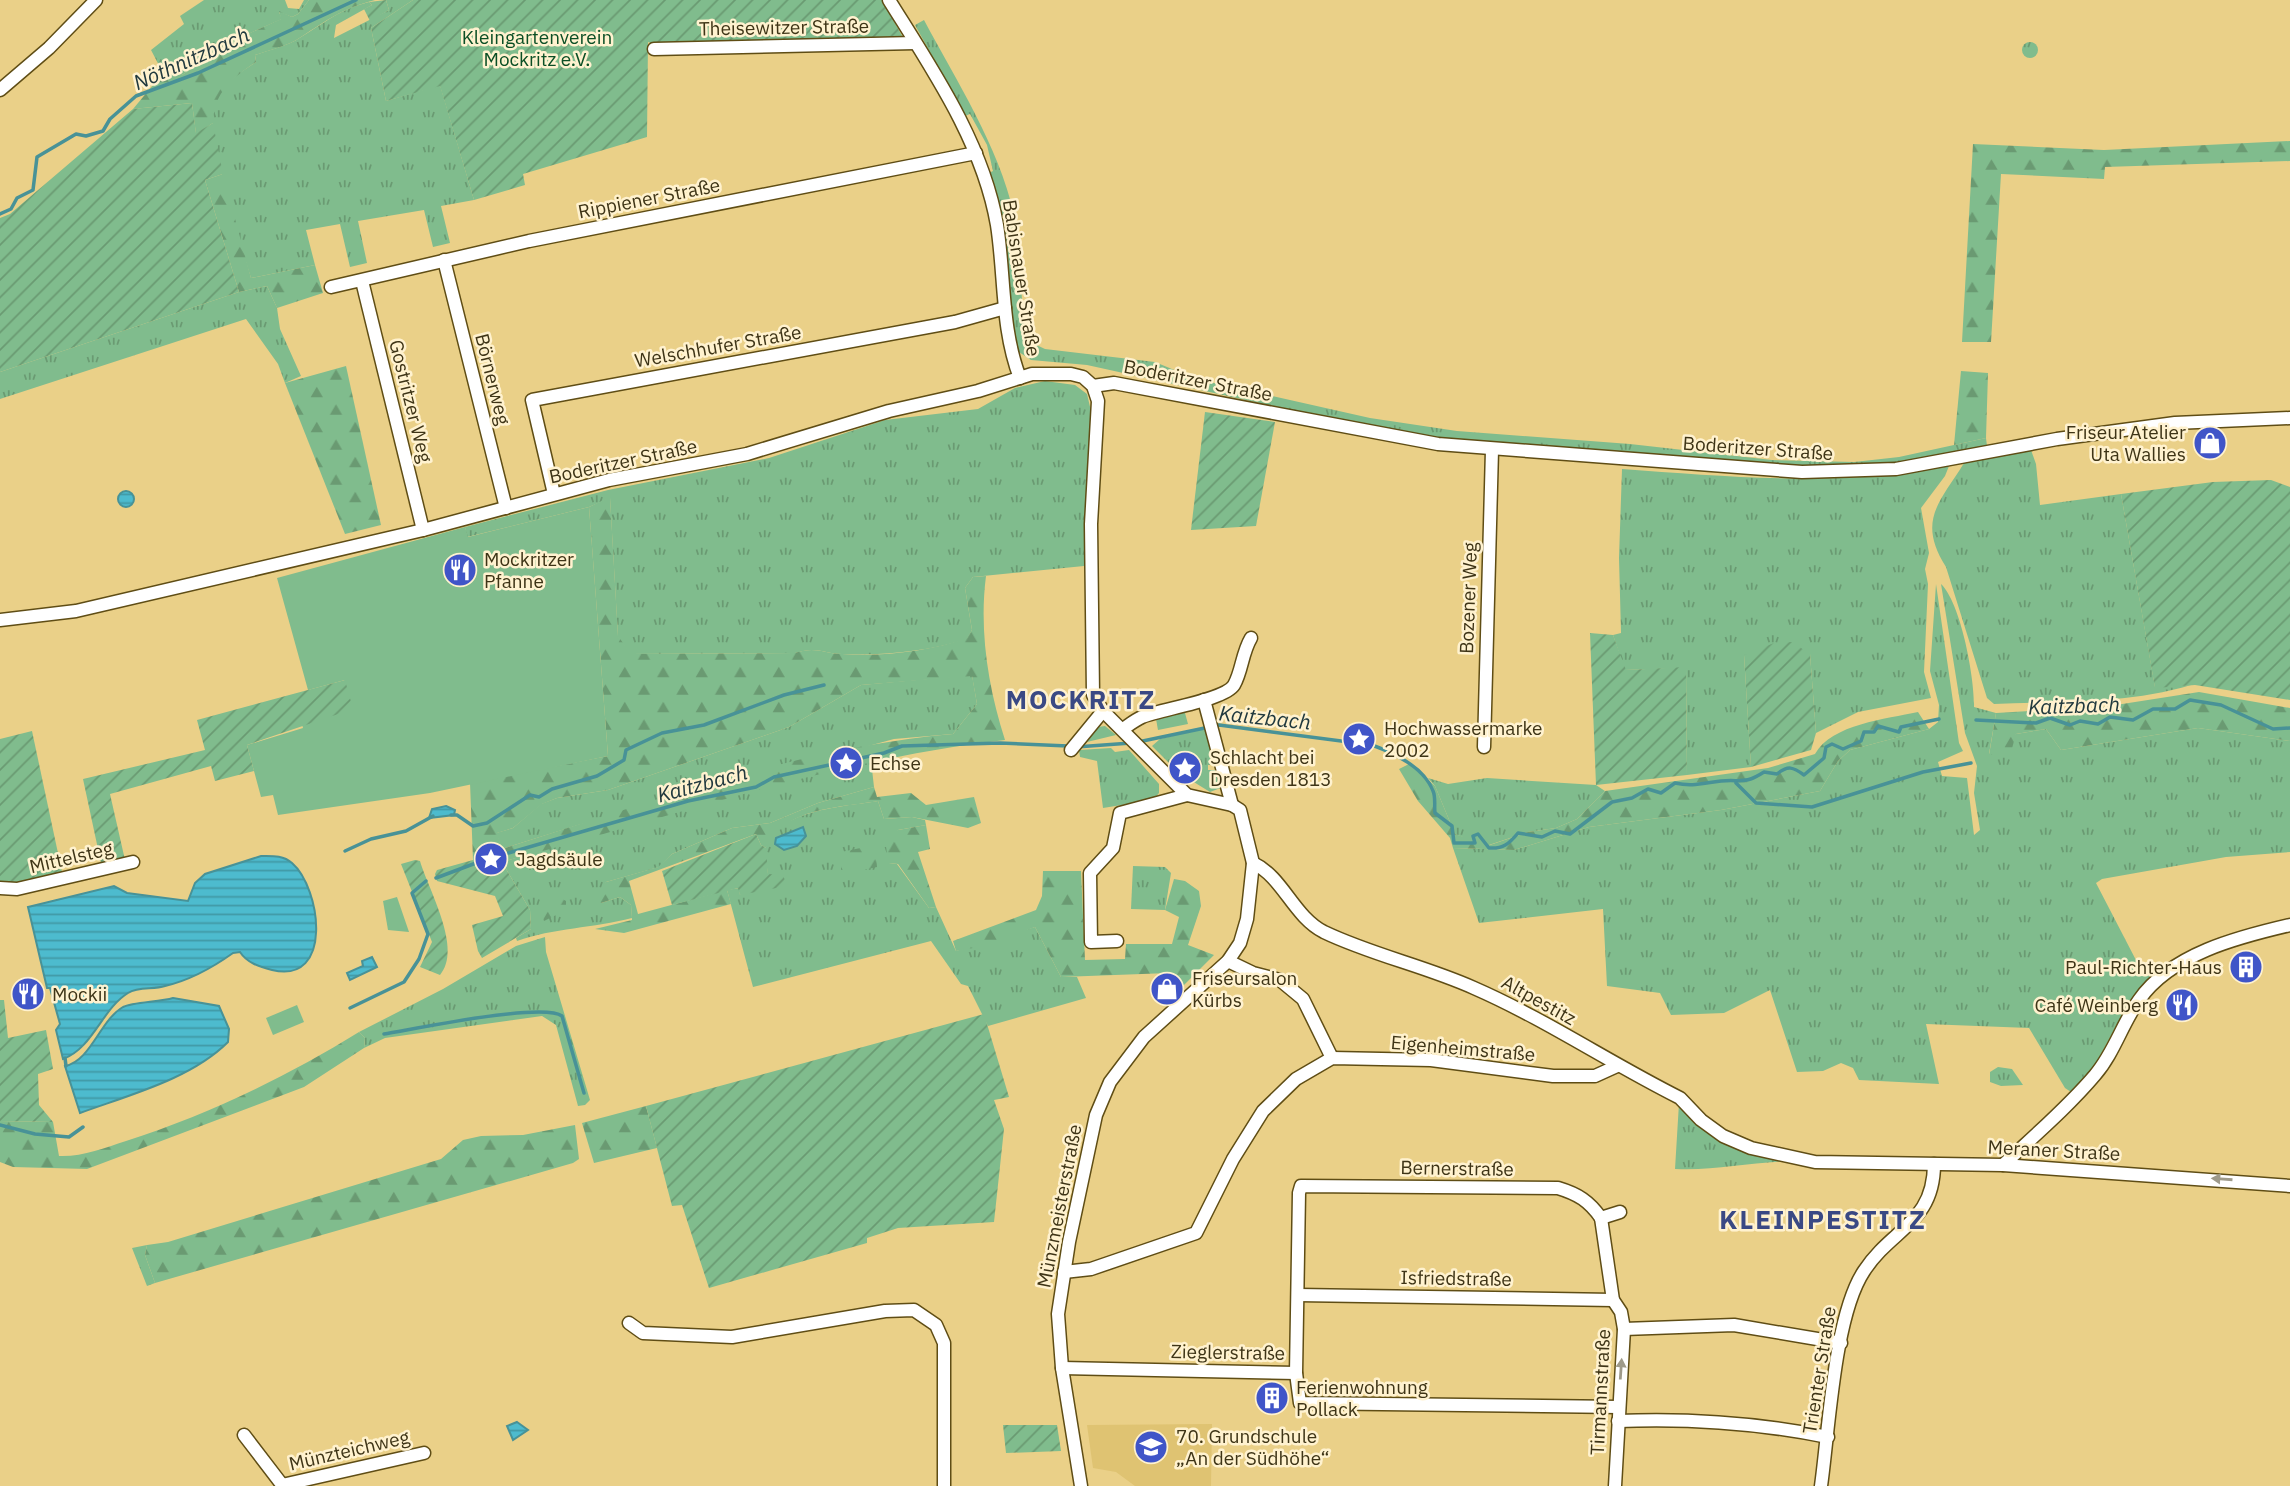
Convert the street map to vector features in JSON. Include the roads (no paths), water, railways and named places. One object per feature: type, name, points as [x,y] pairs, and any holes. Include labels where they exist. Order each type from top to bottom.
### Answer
[{"type":"street","points":[[0,90],[50,48],[96,0]]},
{"type":"street","name":"Babisnauer Straße","points":[[889,0],[976,153],[997,224],[1010,353],[1020,378]]},
{"type":"street","name":"Theisewitzer Straße","points":[[654,49],[915,43]]},
{"type":"street","name":"Rippiener Straße","points":[[331,287],[444,260],[976,153]]},
{"type":"street","name":"Börnerweg","points":[[444,260],[506,508]]},
{"type":"street","name":"Gostritzer Weg","points":[[362,281],[424,530]]},
{"type":"street","name":"Welschhufer Straße","points":[[554,494],[532,400],[955,322],[1005,308]]},
{"type":"street","name":"Boderitzer Straße","points":[[0,620],[76,611],[424,530],[609,480],[747,454],[889,411],[1046,372],[1071,374],[1093,386],[1114,383],[1411,439],[1492,450],[1628,457],[1802,472],[1849,472],[1924,465],[2057,439],[2175,423],[2290,418]]},
{"type":"street","points":[[1093,386],[1098,414],[1091,524],[1093,695],[1103,711],[1187,795]]},
{"type":"street","name":"Bozener Weg","points":[[1484,747],[1492,450]]},
{"type":"street","points":[[1127,734],[1139,718],[1217,698],[1234,685],[1244,651],[1251,638]]},
{"type":"street","name":"Münzmeisterstraße","points":[[1081,1486],[1062,1368],[1058,1314],[1096,1115],[1110,1082],[1144,1037],[1228,961],[1240,943],[1247,919],[1253,863],[1245,820],[1240,810],[1232,805],[1204,700]]},
{"type":"street","points":[[1075,747],[1103,711]]},
{"type":"street","points":[[1117,941],[1091,942],[1090,873],[1113,848],[1119,813],[1187,795],[1232,805]]},
{"type":"street","name":"Mittelsteg","points":[[0,888],[17,889],[133,862]]},
{"type":"street","name":"Altpestitz","points":[[1253,863],[1265,868],[1301,916],[1323,931],[1472,987],[1510,1005],[1617,1066],[1680,1098],[1701,1120],[1723,1136],[1751,1148],[1815,1161]]},
{"type":"street","points":[[2003,1165],[2095,1075],[2127,1018],[2159,979],[2182,963],[2225,944],[2290,925]]},
{"type":"street","points":[[1064,1272],[1091,1269],[1196,1233],[1242,1142],[1263,1111],[1296,1079],[1332,1058],[1303,999],[1280,979],[1253,973],[1228,961]]},
{"type":"street","name":"Eigenheimstraße","points":[[1332,1058],[1431,1060],[1553,1076],[1595,1076],[1617,1066]]},
{"type":"street","name":"Meraner Straße","points":[[1815,1161],[2003,1165],[2290,1186]]},
{"type":"street","name":"Trienter Straße","points":[[1821,1486],[1849,1302],[1862,1273],[1877,1253],[1925,1208],[1934,1188],[1934,1164]]},
{"type":"street","name":"Bernerstraße","points":[[1298,1295],[1301,1186],[1558,1188],[1578,1194],[1592,1205],[1601,1219]]},
{"type":"street","points":[[1601,1219],[1620,1212]]},
{"type":"street","name":"Tirmannstraße","points":[[1601,1219],[1613,1300],[1621,1312],[1624,1329],[1615,1486]]},
{"type":"street","points":[[1296,1373],[1298,1295]]},
{"type":"street","name":"Isfriedstraße","points":[[1298,1295],[1613,1300]]},
{"type":"street","points":[[629,1322],[643,1332],[732,1337],[884,1311],[914,1310],[936,1325],[944,1343],[944,1486]]},
{"type":"street","points":[[1624,1329],[1734,1325],[1841,1342]]},
{"type":"street","name":"Zieglerstraße","points":[[1062,1368],[1296,1373],[1300,1403],[1619,1407]]},
{"type":"street","points":[[1618,1421],[1676,1419],[1764,1425],[1828,1437]]},
{"type":"street","name":"Münzteichweg","points":[[243,1435],[282,1485],[424,1452]]},
{"type":"water","points":[[126,491],[132,493],[132,505],[126,507],[120,505],[118,499],[120,493]]},
{"type":"water","points":[[446,806],[455,810],[454,815],[429,818],[432,809]]},
{"type":"water","points":[[803,827],[806,836],[797,846],[784,850],[775,844],[776,838]]},
{"type":"water","points":[[261,856],[289,860],[302,875],[310,892],[316,932],[313,949],[305,963],[292,971],[272,970],[250,962],[240,952],[233,953],[184,980],[132,991],[119,1000],[82,1046],[63,1059],[56,1030],[60,1024],[50,988],[47,988],[28,907],[114,886],[127,893],[188,901],[195,883],[205,874]]},
{"type":"water","points":[[372,957],[377,967],[350,980],[347,973],[363,966],[362,961]]},
{"type":"water","points":[[173,998],[219,1006],[229,1029],[228,1042],[213,1055],[178,1076],[80,1113],[65,1066],[74,1063],[89,1049],[108,1021],[123,1007]]},
{"type":"water","points":[[517,1422],[528,1430],[513,1440],[507,1426]]},
{"type":"waterway","name":"Nöthnitzbach","points":[[0,214],[11,209],[17,198],[33,190],[37,157],[76,134],[86,136],[103,131],[110,119],[136,96],[198,73],[356,0]]},
{"type":"waterway","points":[[451,815],[457,815],[473,826],[487,823],[530,795],[539,797],[552,789],[597,776],[624,760],[626,750],[662,733],[704,725],[784,695],[824,685]]},
{"type":"waterway","name":"Kaitzbach","points":[[1976,720],[2036,723],[2050,718],[2070,725],[2080,721],[2098,724],[2110,717],[2133,720],[2153,709],[2175,709],[2190,700],[2221,705],[2273,729],[2290,728]]},
{"type":"waterway","name":"Kaitzbach","points":[[1138,742],[1219,725],[1372,745],[1416,768],[1429,782],[1434,793],[1435,813],[1452,826],[1454,843],[1475,843],[1473,836],[1478,834],[1489,848],[1498,848],[1518,833],[1542,837],[1555,831],[1570,834],[1612,802],[1632,798],[1648,789],[1661,793],[1675,783],[1693,785],[1742,781],[1764,772],[1777,774],[1787,768],[1804,775],[1824,758],[1826,747],[1832,744],[1843,749],[1861,741],[1864,732],[1874,732],[1878,726],[1899,732],[1901,727],[1939,719]]},
{"type":"waterway","name":"Kaitzbach","points":[[436,878],[484,860],[688,801],[756,787],[774,777],[884,753],[902,746],[1000,743],[1068,746]]},
{"type":"waterway","name":"Kaitzbach","points":[[1076,747],[1131,743]]},
{"type":"waterway","points":[[1736,783],[1756,803],[1812,807],[1923,772],[1971,763]]},
{"type":"waterway","points":[[345,851],[371,839],[406,831],[433,816]]},
{"type":"waterway","name":"Kaitzbach","points":[[350,1008],[404,982],[419,959],[428,934],[412,893],[426,881]]},
{"type":"waterway","points":[[384,1034],[506,1014],[531,1012],[562,1016],[584,1093]]},
{"type":"waterway","points":[[65,1058],[66,1066]]},
{"type":"waterway","name":"Kaitzbach","points":[[0,1125],[35,1134],[69,1137],[83,1127]]},
{"type":"place","name":"Friseur Atelier Uta Wallies","points":[[2210,443]]},
{"type":"place","name":"Mockritzer Pfanne","points":[[460,570]]},
{"type":"place","name":"Hochwassermarke 2002","points":[[1359,739]]},
{"type":"place","name":"Echse","points":[[846,763]]},
{"type":"place","name":"Schlacht bei Dresden 1813","points":[[1185,768]]},
{"type":"place","name":"Jagdsäule","points":[[491,859]]},
{"type":"place","name":"Paul-Richter-Haus","points":[[2246,967]]},
{"type":"place","name":"Friseursalon Kürbs","points":[[1167,989]]},
{"type":"place","name":"Mockii","points":[[28,994]]},
{"type":"place","name":"Café Weinberg","points":[[2182,1005]]},
{"type":"place","name":"Ferienwohnung Pollack","points":[[1272,1398]]},
{"type":"place","name":"70. Grundschule „An der Südhöhe“","points":[[1151,1447]]},
{"type":"district","name":"MOCKRITZ","points":[[1081,699]]},
{"type":"district","name":"KLEINPESTITZ","points":[[1823,1219]]},
{"type":"park label","name":"Kleingartenverein Mockritz e.V.","points":[[537,48]]}]
